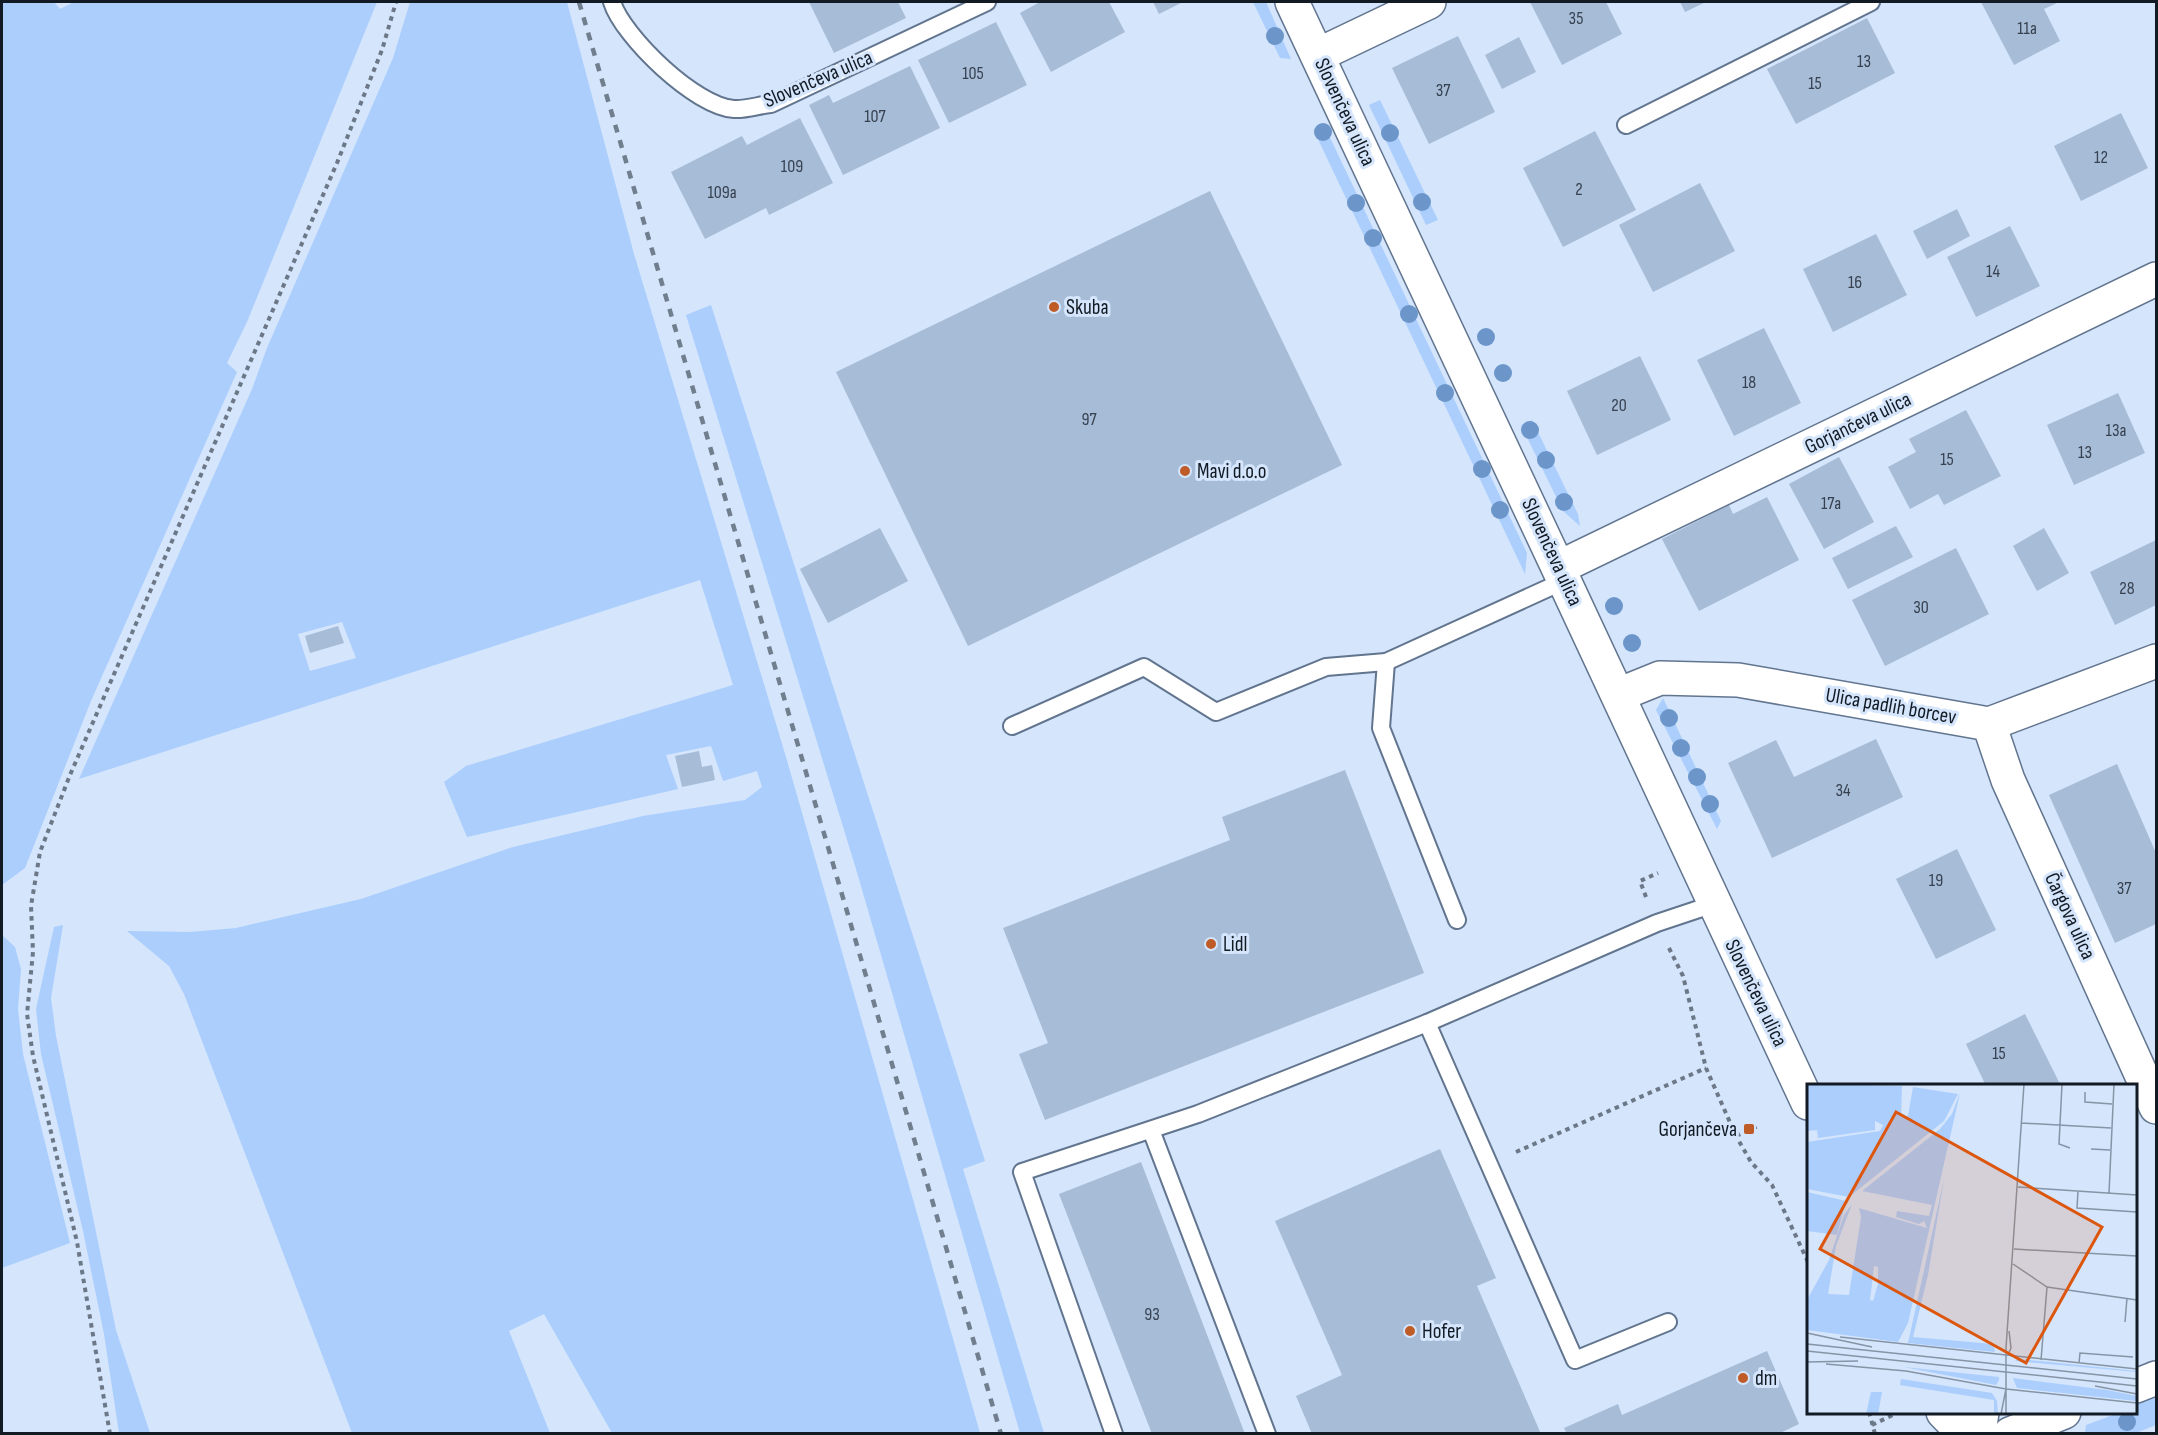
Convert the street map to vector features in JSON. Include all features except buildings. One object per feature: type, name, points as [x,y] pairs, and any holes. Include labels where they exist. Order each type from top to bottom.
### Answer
[{"type":"street","name":"Slovenčeva ulica","points":[[1292,2],[1563,574],[1714,904],[1807,1099]]},
{"type":"street","points":[[1318,55],[1429,2]]},
{"type":"street","name":"Gorjančeva ulica","points":[[1563,574],[2157,279]]},
{"type":"street","points":[[1989,724],[2157,661]]},
{"type":"street","name":"Ulica padlih borcev","points":[[1618,695],[1660,678],[1676,676],[1738,680],[1989,724]]},
{"type":"street","name":"Čargova ulica","points":[[1989,724],[2008,780],[2157,1107]]},
{"type":"street","points":[[2137,1386],[2157,1378]]},
{"type":"street","points":[[1944,1414],[1964,1434]]},
{"type":"street","points":[[1979,1434],[1982,1414]]},
{"type":"street","points":[[2010,1434],[2061,1414]]},
{"type":"lane","name":"Slovenčeva ulica","points":[[612,2],[628,33],[660,67],[698,95],[733,109],[771,104],[987,2]]},
{"type":"lane","points":[[1626,125],[1871,2]]},
{"type":"lane","points":[[1012,726],[1144,667],[1215,712],[1326,667],[1386,662],[1563,574]]},
{"type":"lane","points":[[1386,662],[1381,728],[1456,920]]},
{"type":"lane","points":[[1114,1434],[1022,1172],[1151,1130],[1427,1023],[1657,923],[1714,904]]},
{"type":"lane","points":[[1427,1023],[1575,1360],[1668,1322]]},
{"type":"lane","points":[[1151,1130],[1267,1434]]},
{"type":"path","points":[[110,1434],[77,1242],[33,1056],[27,1014],[33,952],[31,906],[40,852],[75,764],[337,163],[382,50],[396,2]]},
{"type":"path","points":[[1640,881],[1657,923],[1683,976],[1706,1068],[1736,1136],[1751,1162],[1772,1185],[1807,1258]]},
{"type":"path","points":[[1488,1165],[1706,1068]]},
{"type":"path","points":[[1736,1136],[1760,1125]]},
{"type":"path","points":[[1869,1414],[1875,1434]]},
{"type":"path","points":[[1872,1425],[1897,1414]]},
{"type":"shaded area","points":[[2,2],[54,2],[60,9],[74,2],[377,2],[247,322],[227,363],[237,372],[91,701],[25,868],[2,885]]},
{"type":"shaded area","points":[[410,2],[567,2],[634,254],[786,757],[980,1433],[612,1433],[544,1314],[509,1331],[550,1433],[352,1433],[184,994],[169,966],[127,931],[190,932],[236,928],[361,899],[513,847],[643,816],[745,800],[762,787],[757,771],[723,781],[711,746],[666,755],[678,789],[467,837],[444,782],[466,766],[733,685],[700,580],[79,779],[252,389],[267,348],[393,58]],"holes":[[[342,622],[356,658],[310,671],[298,634]]]},
{"type":"shaded area","points":[[1253,2],[1266,2],[1291,59],[1280,58]]},
{"type":"shaded area","points":[[1380,100],[1438,220],[1426,225],[1369,105]]},
{"type":"shaded area","points":[[1325,127],[1527,553],[1525,574],[1315,133]]},
{"type":"shaded area","points":[[711,305],[985,1161],[963,1169],[1044,1433],[1020,1433],[856,869],[686,315]]},
{"type":"shaded area","points":[[1532,420],[1578,514],[1580,526],[1563,511],[1521,425]]},
{"type":"shaded area","points":[[1663,698],[1721,821],[1717,829],[1656,710]]},
{"type":"shaded area","points":[[63,925],[51,998],[56,1036],[116,1330],[150,1433],[119,1433],[104,1334],[83,1231],[41,1054],[36,1009],[54,927]]},
{"type":"shaded area","points":[[2,935],[15,947],[21,969],[18,1009],[23,1054],[70,1243],[2,1268]]},
{"type":"shaded area","points":[[2156,1397],[2156,1425],[2136,1433],[2085,1433],[2086,1425],[2115,1414],[2137,1414],[2137,1405]]},
{"type":"railway","points":[[579,2],[1001,1434]]},
{"type":"place","name":"Skuba","points":[[1054,307]]},
{"type":"place","name":"Mavi d.o.o","points":[[1185,471]]},
{"type":"place","name":"Lidl","points":[[1211,944]]},
{"type":"place","name":"Gorjančeva","points":[[1749,1129]]},
{"type":"place","name":"Hofer","points":[[1410,1331]]},
{"type":"place","name":"dm","points":[[1743,1378]]}]
